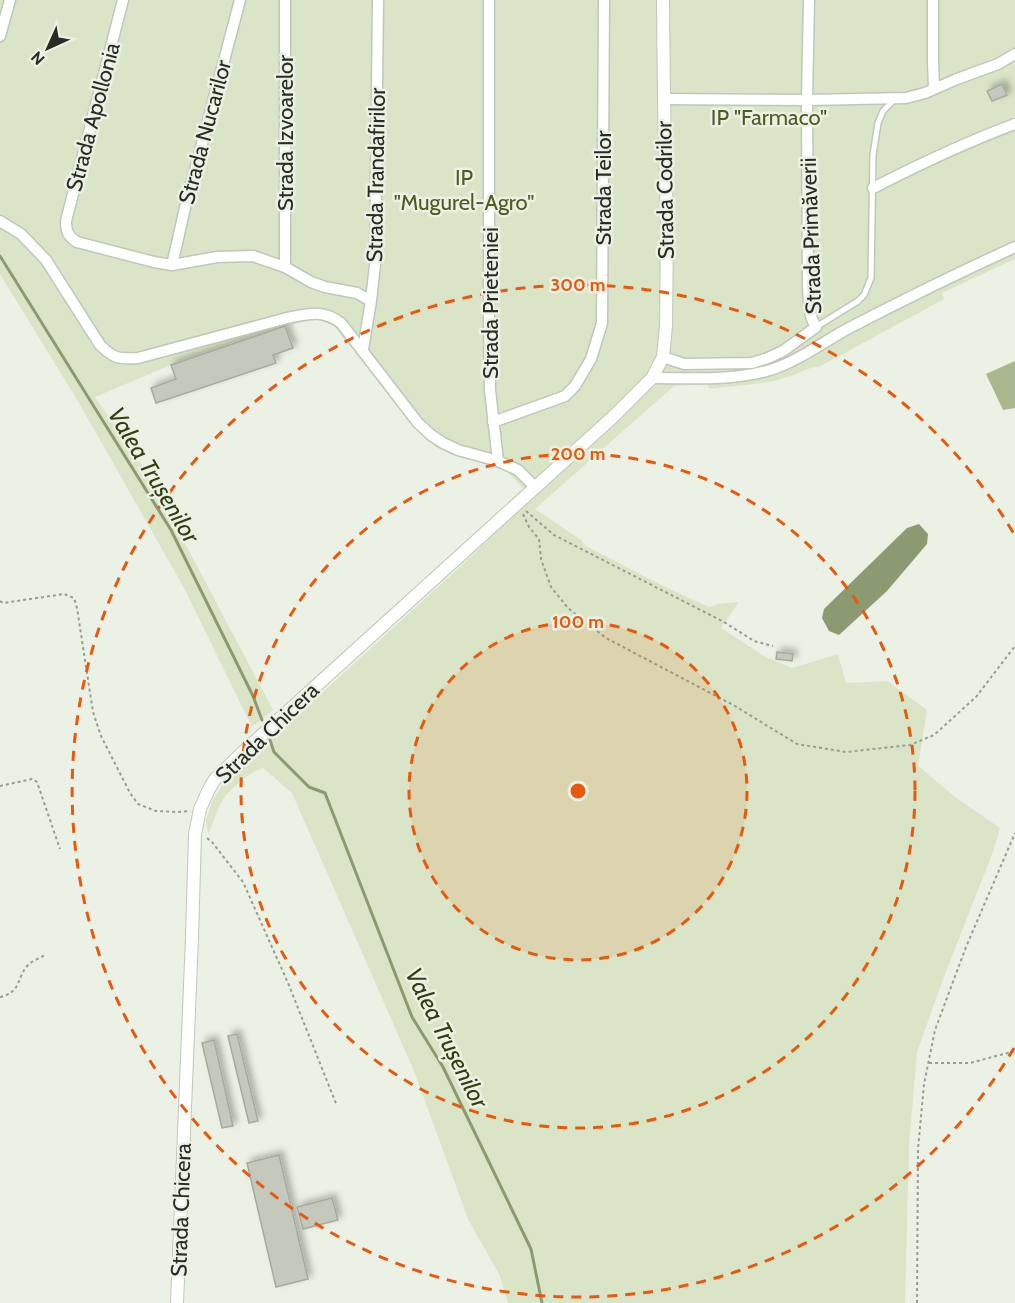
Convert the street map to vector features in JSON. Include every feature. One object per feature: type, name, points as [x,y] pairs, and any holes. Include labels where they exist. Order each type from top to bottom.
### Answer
[{"type":"street","points":[[0,36],[10,0]]},
{"type":"street","name":"Strada Apollonia","points":[[123,0],[66,221],[66,230],[68,235],[77,242],[172,265]]},
{"type":"street","name":"Strada Nucarilor","points":[[172,265],[240,0]]},
{"type":"street","name":"Strada Izvoarelor","points":[[285,0],[285,267]]},
{"type":"street","name":"Strada Trandafirilor","points":[[363,350],[372,301],[375,265],[378,0]]},
{"type":"street","name":"Strada Prieteniei","points":[[489,0],[490,390],[498,461]]},
{"type":"street","name":"Strada Teilor","points":[[493,422],[565,396],[575,386],[591,359],[602,323],[604,0]]},
{"type":"street","name":"Strada Codrilor","points":[[652,378],[663,357],[666,326],[667,227],[663,0]]},
{"type":"street","name":"Strada Primăverii","points":[[809,0],[808,286],[810,312],[816,327]]},
{"type":"street","points":[[933,0],[934,88]]},
{"type":"street","points":[[664,99],[906,98],[925,93],[998,64],[1015,54]]},
{"type":"street","points":[[873,188],[958,146],[1015,124]]},
{"type":"street","points":[[0,221],[21,234],[46,260],[100,345],[109,354],[119,359],[138,358],[287,318],[324,314],[341,323],[418,423],[431,435],[458,450],[498,461],[518,470],[535,487]]},
{"type":"street","points":[[652,378],[704,379],[748,375],[772,369],[797,358],[849,328],[1015,247]]},
{"type":"street","points":[[172,265],[216,257],[253,256],[285,267],[311,282],[357,293],[372,301]]},
{"type":"street","points":[[663,357],[684,364],[752,363],[783,351],[816,327]]},
{"type":"street","name":"Strada Chicera","points":[[177,1303],[196,831],[200,809],[209,789],[215,779],[243,752],[614,416],[652,378]]},
{"type":"lane","points":[[816,327],[858,301],[864,295],[871,278],[873,155],[878,123],[883,111],[895,98]]},
{"type":"path","points":[[518,503],[529,527],[539,539],[541,559],[551,587],[568,608],[606,638],[735,706],[797,744],[846,752],[910,745],[934,735],[976,697],[1015,646]]},
{"type":"path","points":[[518,503],[554,535],[714,617],[754,641],[774,646]]},
{"type":"path","points":[[0,601],[3,603],[64,594],[74,598],[93,712],[100,736],[130,793],[138,804],[156,811],[177,812],[200,809]]},
{"type":"path","points":[[0,786],[32,779],[37,782],[60,849]]},
{"type":"path","points":[[196,831],[212,842],[243,882],[288,983],[337,1106]]},
{"type":"path","points":[[918,1303],[918,1149],[928,1063],[935,1030],[966,947],[1015,833]]},
{"type":"path","points":[[0,997],[9,995],[28,966],[45,955]]},
{"type":"path","points":[[928,1063],[970,1063],[1015,1051]]},
{"type":"green space","points":[[0,0],[1015,0],[1015,259],[942,293],[944,299],[819,367],[758,384],[709,389],[708,384],[674,386],[535,509],[581,540],[586,546],[693,600],[709,607],[739,602],[721,628],[764,656],[792,668],[838,654],[846,683],[887,681],[927,710],[918,766],[955,797],[1000,828],[917,1052],[909,1146],[905,1303],[508,1303],[500,1276],[468,1219],[414,1071],[292,793],[263,768],[247,776],[227,794],[208,835],[206,820],[212,801],[234,768],[278,733],[532,498],[508,472],[436,447],[420,433],[334,326],[317,319],[285,326],[171,365],[95,397],[149,475],[273,710],[252,727],[184,588],[79,403],[0,274]]},
{"type":"shaded area","points":[[1015,361],[1015,408],[1003,410],[986,374]]},
{"type":"shaded area","points":[[919,524],[928,534],[927,544],[887,591],[839,635],[829,631],[822,618],[824,609],[907,528]]},
{"type":"building","points":[[1002,84],[1007,95],[992,101],[987,91]]},
{"type":"building","points":[[285,326],[293,348],[273,355],[276,363],[156,403],[151,388],[176,379],[171,365]]},
{"type":"building","points":[[777,652],[793,654],[792,661],[776,659]]},
{"type":"building","points":[[237,1034],[258,1121],[249,1123],[228,1036]]},
{"type":"building","points":[[214,1040],[233,1126],[222,1128],[202,1043]]},
{"type":"building","points":[[279,1155],[308,1279],[276,1287],[247,1163]]},
{"type":"building","points":[[332,1198],[338,1220],[303,1229],[297,1207]]},
{"type":"waterway","name":"Valea Trușenilor","points":[[0,256],[171,530],[253,696],[262,720]]},
{"type":"waterway","name":"Valea Trușenilor","points":[[270,740],[274,752],[309,787],[325,793],[412,1017],[443,1067],[531,1249],[542,1303]]},
{"type":"park label","name":"IP \"Farmaco\"","points":[[769,117]]},
{"type":"park label","name":"IP \"Mugurel-Agro\"","points":[[464,190]]}]
